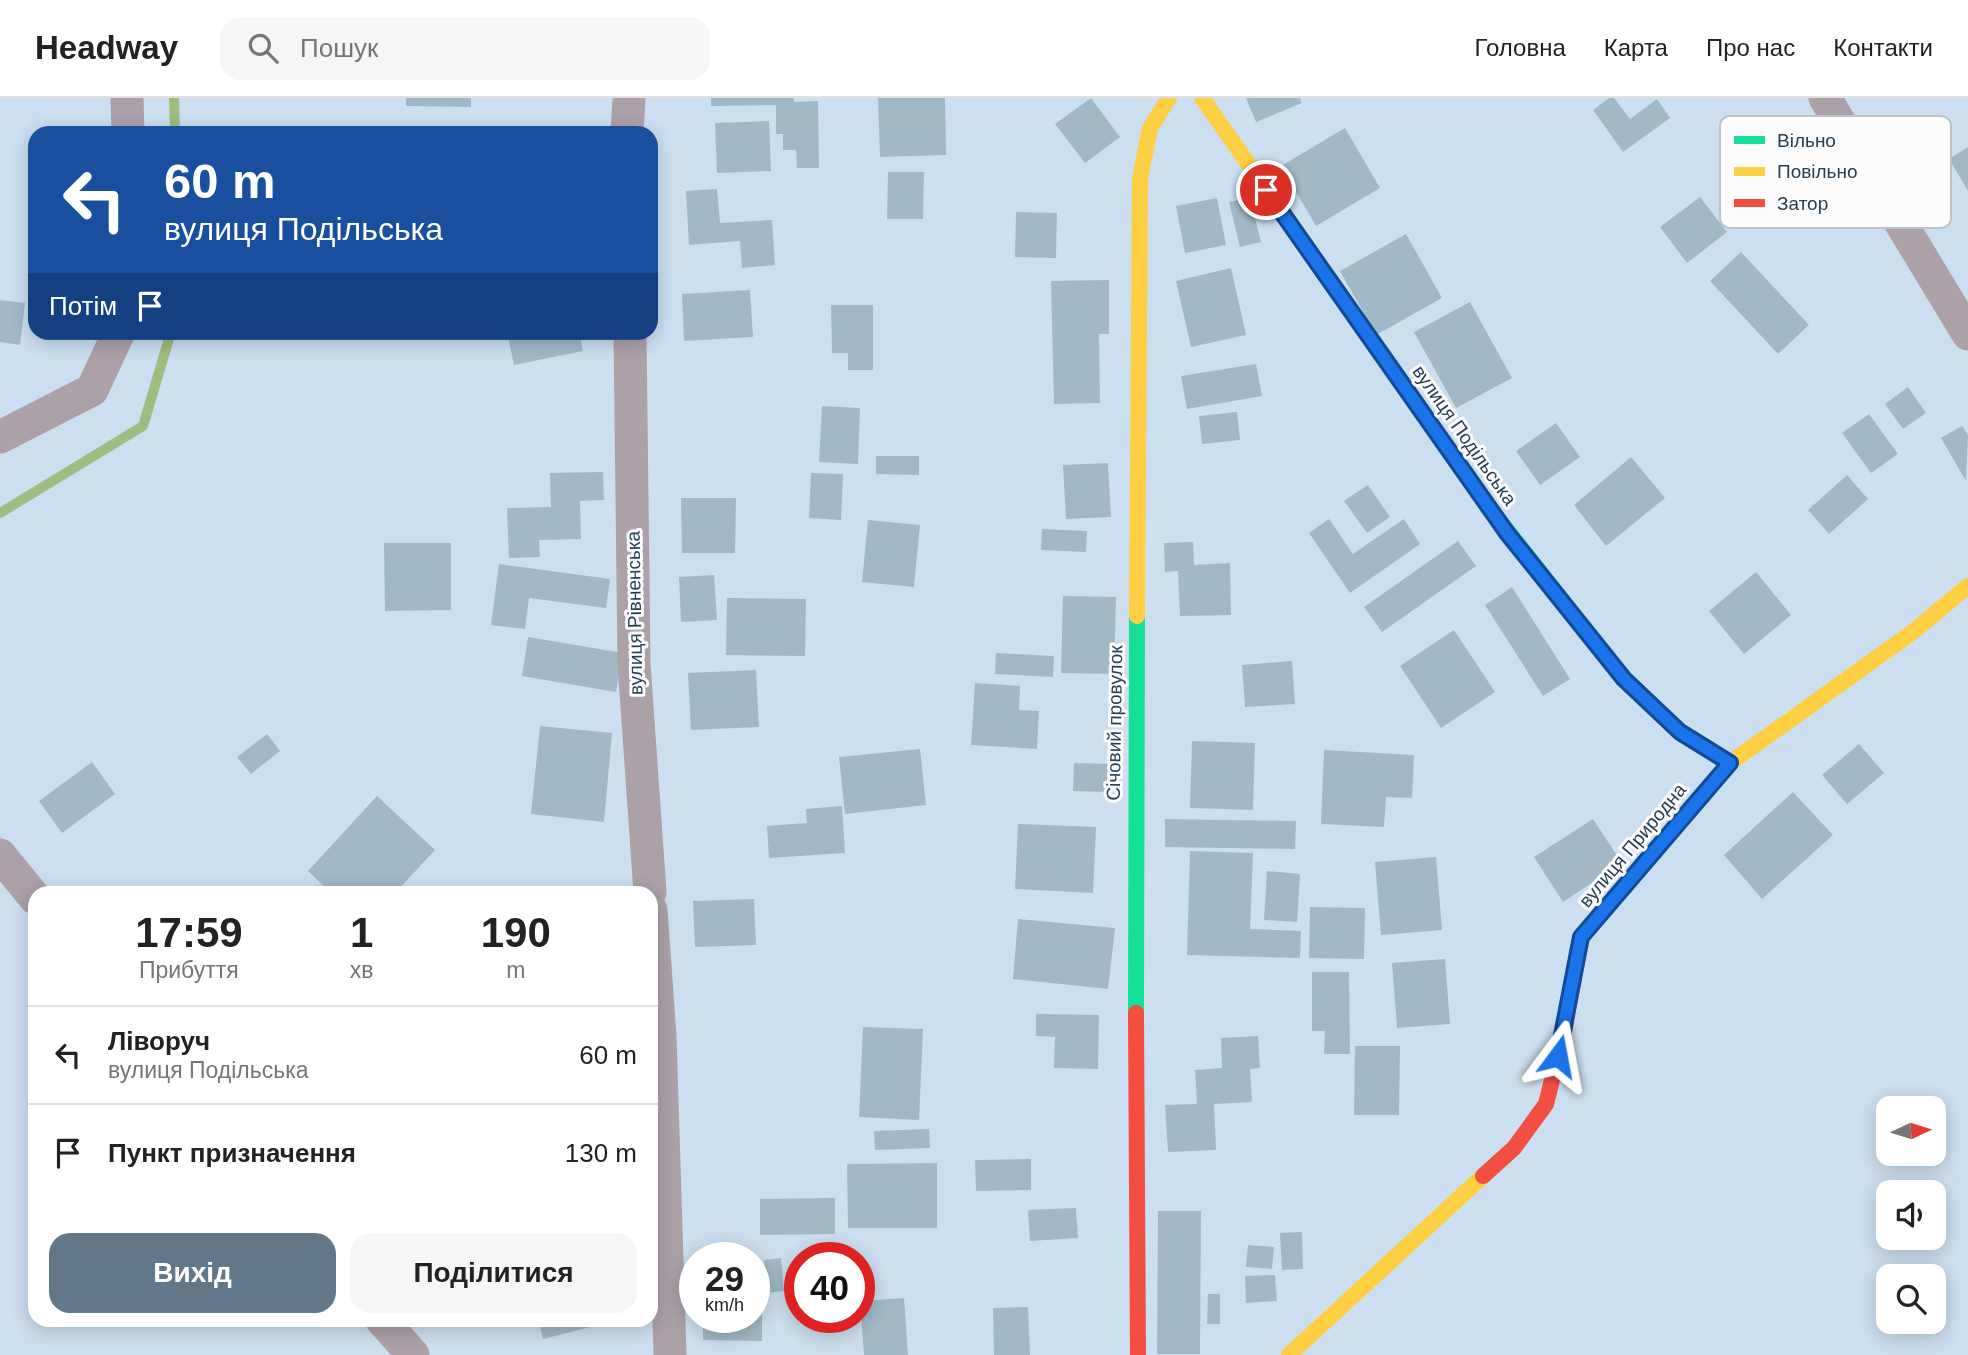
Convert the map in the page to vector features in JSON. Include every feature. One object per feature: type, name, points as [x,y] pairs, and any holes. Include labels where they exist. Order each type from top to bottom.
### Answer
[{"type":"street","points":[[127,98],[128,126]]},
{"type":"street","points":[[627,126],[629,98]]},
{"type":"street","name":"Січовий провулок","points":[[1138,1355],[1135,813],[1140,179],[1150,128],[1169,98]]},
{"type":"street","name":"вулиця Подільська","points":[[1202,98],[1507,533],[1624,679],[1680,732],[1730,763]]},
{"type":"street","points":[[1825,98],[1836,116]]},
{"type":"street","points":[[1904,228],[1968,334]]},
{"type":"street","points":[[0,437],[92,390],[115,340]]},
{"type":"street","name":"вулиця Рівненська","points":[[630,340],[634,664],[650,886]]},
{"type":"street","name":"вулиця Природна","points":[[1289,1355],[1514,1147],[1546,1104],[1564,1032],[1581,937],[1730,763],[1914,631],[1968,586]]},
{"type":"street","points":[[0,855],[28,889]]},
{"type":"street","points":[[658,1008],[670,1355]]},
{"type":"street","points":[[388,1327],[413,1355]]},
{"type":"building","points":[[406,98],[471,98],[471,107],[406,106]]},
{"type":"building","points":[[711,98],[794,98],[794,102],[818,101],[819,168],[797,168],[796,150],[783,150],[783,134],[776,134],[776,105],[711,106]]},
{"type":"building","points":[[878,98],[945,98],[946,155],[880,157]]},
{"type":"building","points":[[1091,98],[1120,137],[1085,163],[1055,124]]},
{"type":"building","points":[[1246,98],[1300,98],[1302,103],[1256,122]]},
{"type":"building","points":[[1609,98],[1614,98],[1630,119],[1657,99],[1670,118],[1623,152],[1593,110]]},
{"type":"building","points":[[769,121],[771,171],[717,173],[715,123]]},
{"type":"building","points":[[1345,128],[1380,188],[1316,226],[1281,166]]},
{"type":"building","points":[[1968,147],[1968,191],[1951,162],[1951,158]]},
{"type":"building","points":[[888,172],[924,172],[923,219],[887,219]]},
{"type":"building","points":[[717,189],[720,223],[772,220],[775,265],[742,268],[740,241],[689,245],[686,191]]},
{"type":"building","points":[[1700,197],[1720,223],[1720,228],[1727,232],[1687,263],[1660,227]]},
{"type":"building","points":[[1217,198],[1226,245],[1185,253],[1176,206]]},
{"type":"building","points":[[1250,198],[1261,242],[1240,247],[1229,202]]},
{"type":"building","points":[[1016,212],[1057,213],[1056,258],[1015,257]]},
{"type":"building","points":[[1406,234],[1442,298],[1376,335],[1340,271]]},
{"type":"building","points":[[1741,252],[1809,325],[1778,354],[1710,281]]},
{"type":"building","points":[[1231,268],[1246,335],[1191,347],[1176,281]]},
{"type":"building","points":[[1109,280],[1109,334],[1099,334],[1100,403],[1054,404],[1051,281]]},
{"type":"building","points":[[750,290],[753,337],[684,341],[682,294]]},
{"type":"building","points":[[0,300],[25,303],[20,345],[0,342]]},
{"type":"building","points":[[1470,302],[1512,378],[1456,408],[1414,332]]},
{"type":"building","points":[[831,305],[873,305],[873,370],[848,370],[848,353],[832,353]]},
{"type":"building","points":[[509,340],[581,340],[583,351],[514,365]]},
{"type":"building","points":[[1256,364],[1262,396],[1187,409],[1181,376]]},
{"type":"building","points":[[1908,387],[1926,413],[1903,429],[1885,404]]},
{"type":"building","points":[[822,406],[860,408],[858,464],[819,462]]},
{"type":"building","points":[[1237,412],[1240,440],[1202,444],[1199,416]]},
{"type":"building","points":[[1869,414],[1898,454],[1871,473],[1842,433]]},
{"type":"building","points":[[1556,423],[1580,457],[1540,485],[1516,451]]},
{"type":"building","points":[[1962,426],[1968,435],[1966,481],[1941,438]]},
{"type":"building","points":[[876,456],[919,456],[919,475],[876,474]]},
{"type":"building","points":[[1631,457],[1665,498],[1606,546],[1574,505]]},
{"type":"building","points":[[1108,463],[1111,517],[1066,519],[1063,465]]},
{"type":"building","points":[[603,472],[604,500],[580,501],[581,539],[539,540],[540,557],[509,558],[507,508],[551,507],[550,473]]},
{"type":"building","points":[[811,473],[843,474],[841,520],[809,518]]},
{"type":"building","points":[[1847,475],[1868,499],[1829,534],[1808,510]]},
{"type":"building","points":[[1368,485],[1390,517],[1367,533],[1344,501]]},
{"type":"building","points":[[681,498],[736,498],[735,553],[682,553]]},
{"type":"building","points":[[1329,519],[1353,554],[1404,519],[1420,544],[1350,593],[1309,533]]},
{"type":"building","points":[[868,520],[920,525],[914,587],[862,582]]},
{"type":"building","points":[[1042,529],[1087,531],[1086,552],[1041,550]]},
{"type":"building","points":[[1458,541],[1476,566],[1382,632],[1364,607]]},
{"type":"building","points":[[1193,542],[1194,565],[1230,563],[1231,615],[1180,616],[1178,571],[1165,572],[1164,543]]},
{"type":"building","points":[[384,543],[451,543],[451,610],[385,611]]},
{"type":"building","points":[[499,564],[610,579],[606,608],[529,598],[525,629],[491,625]]},
{"type":"building","points":[[1756,572],[1791,615],[1744,654],[1709,611]]},
{"type":"building","points":[[714,575],[717,620],[681,622],[679,577]]},
{"type":"building","points":[[1512,587],[1570,679],[1543,696],[1485,605]]},
{"type":"building","points":[[1063,596],[1116,597],[1114,674],[1061,673]]},
{"type":"building","points":[[727,598],[806,599],[805,656],[726,655]]},
{"type":"building","points":[[1454,630],[1495,692],[1441,728],[1400,666]]},
{"type":"building","points":[[528,637],[623,653],[616,692],[522,676]]},
{"type":"building","points":[[996,653],[1054,656],[1053,677],[995,674]]},
{"type":"building","points":[[1292,661],[1295,704],[1245,707],[1242,665]]},
{"type":"building","points":[[756,670],[759,727],[691,730],[688,673]]},
{"type":"building","points":[[975,683],[1020,686],[1019,710],[1039,711],[1037,749],[971,745]]},
{"type":"building","points":[[540,726],[612,733],[604,822],[531,814]]},
{"type":"building","points":[[267,734],[280,751],[251,774],[237,757]]},
{"type":"building","points":[[1192,741],[1255,743],[1253,810],[1190,808]]},
{"type":"building","points":[[1859,744],[1884,773],[1847,804],[1822,775]]},
{"type":"building","points":[[920,749],[926,805],[845,814],[839,757]]},
{"type":"building","points":[[1324,750],[1414,755],[1412,798],[1386,797],[1384,827],[1321,824]]},
{"type":"building","points":[[92,762],[115,794],[62,833],[39,801]]},
{"type":"building","points":[[1074,763],[1114,764],[1113,792],[1073,791]]},
{"type":"building","points":[[1793,792],[1833,835],[1762,899],[1724,855]]},
{"type":"building","points":[[377,796],[435,850],[402,886],[324,886],[308,871]]},
{"type":"building","points":[[842,806],[845,853],[769,858],[767,826],[807,823],[806,809]]},
{"type":"building","points":[[1165,819],[1296,821],[1295,849],[1165,847]]},
{"type":"building","points":[[1593,819],[1622,863],[1563,902],[1534,857]]},
{"type":"building","points":[[1018,824],[1096,827],[1093,893],[1015,889]]},
{"type":"building","points":[[1190,851],[1253,853],[1250,929],[1301,931],[1300,958],[1187,955]]},
{"type":"building","points":[[1436,857],[1442,930],[1381,935],[1375,862]]},
{"type":"building","points":[[1267,871],[1300,874],[1297,922],[1264,920]]},
{"type":"building","points":[[754,899],[756,945],[695,947],[693,901]]},
{"type":"building","points":[[1310,907],[1365,908],[1364,959],[1309,958]]},
{"type":"building","points":[[1018,919],[1115,928],[1108,989],[1013,979]]},
{"type":"building","points":[[1445,959],[1450,1024],[1397,1028],[1392,963]]},
{"type":"building","points":[[1312,972],[1349,972],[1350,1054],[1324,1054],[1325,1031],[1312,1031]]},
{"type":"building","points":[[1036,1014],[1099,1015],[1098,1069],[1054,1068],[1055,1037],[1036,1036]]},
{"type":"building","points":[[863,1027],[923,1029],[919,1120],[859,1117]]},
{"type":"building","points":[[1258,1036],[1260,1068],[1250,1069],[1252,1102],[1214,1104],[1216,1150],[1168,1152],[1165,1105],[1197,1104],[1195,1070],[1222,1068],[1221,1038]]},
{"type":"building","points":[[1355,1046],[1400,1046],[1399,1115],[1354,1115]]},
{"type":"building","points":[[929,1129],[930,1148],[875,1150],[874,1131]]},
{"type":"building","points":[[1031,1159],[1031,1190],[976,1191],[975,1160]]},
{"type":"building","points":[[937,1163],[937,1228],[848,1228],[847,1164]]},
{"type":"building","points":[[835,1198],[835,1234],[760,1235],[760,1199]]},
{"type":"building","points":[[1076,1208],[1078,1238],[1030,1241],[1028,1210]]},
{"type":"building","points":[[1158,1211],[1201,1211],[1200,1354],[1157,1354]]},
{"type":"building","points":[[1302,1232],[1303,1269],[1282,1270],[1280,1233]]},
{"type":"building","points":[[1248,1245],[1274,1247],[1272,1269],[1246,1267]]},
{"type":"building","points":[[781,1258],[784,1291],[770,1293],[770,1259]]},
{"type":"building","points":[[1275,1275],[1277,1301],[1246,1303],[1245,1276]]},
{"type":"building","points":[[1208,1294],[1220,1294],[1220,1324],[1207,1324]]},
{"type":"building","points":[[904,1298],[908,1355],[864,1355],[862,1333],[875,1333],[875,1300]]},
{"type":"building","points":[[1028,1307],[1030,1355],[994,1355],[993,1308]]},
{"type":"building","points":[[540,1327],[590,1327],[543,1339]]},
{"type":"building","points":[[703,1333],[762,1333],[762,1341],[703,1340]]},
{"type":"waterway","points":[[174,98],[175,126]]},
{"type":"waterway","points":[[0,513],[143,426],[169,340]]},
{"type":"traffic: fast","points":[[1499,520],[1624,679],[1680,732],[1730,763]]},
{"type":"traffic: fast","points":[[1136,1013],[1137,616]]},
{"type":"traffic: slow","points":[[1137,616],[1140,179],[1150,128],[1169,98]]},
{"type":"traffic: slow","points":[[1202,98],[1499,520]]},
{"type":"traffic: slow","points":[[1713,783],[1730,763],[1914,631],[1968,586]]},
{"type":"traffic: slow","points":[[1289,1355],[1483,1176]]},
{"type":"traffic: jam","points":[[1483,1176],[1514,1148],[1546,1104],[1564,1032],[1581,937],[1713,783]]},
{"type":"traffic: jam","points":[[1136,1013],[1138,1355]]},
{"type":"route","points":[[1266,190],[1507,533],[1624,679],[1680,732],[1730,763],[1581,937],[1558,1056]]}]
